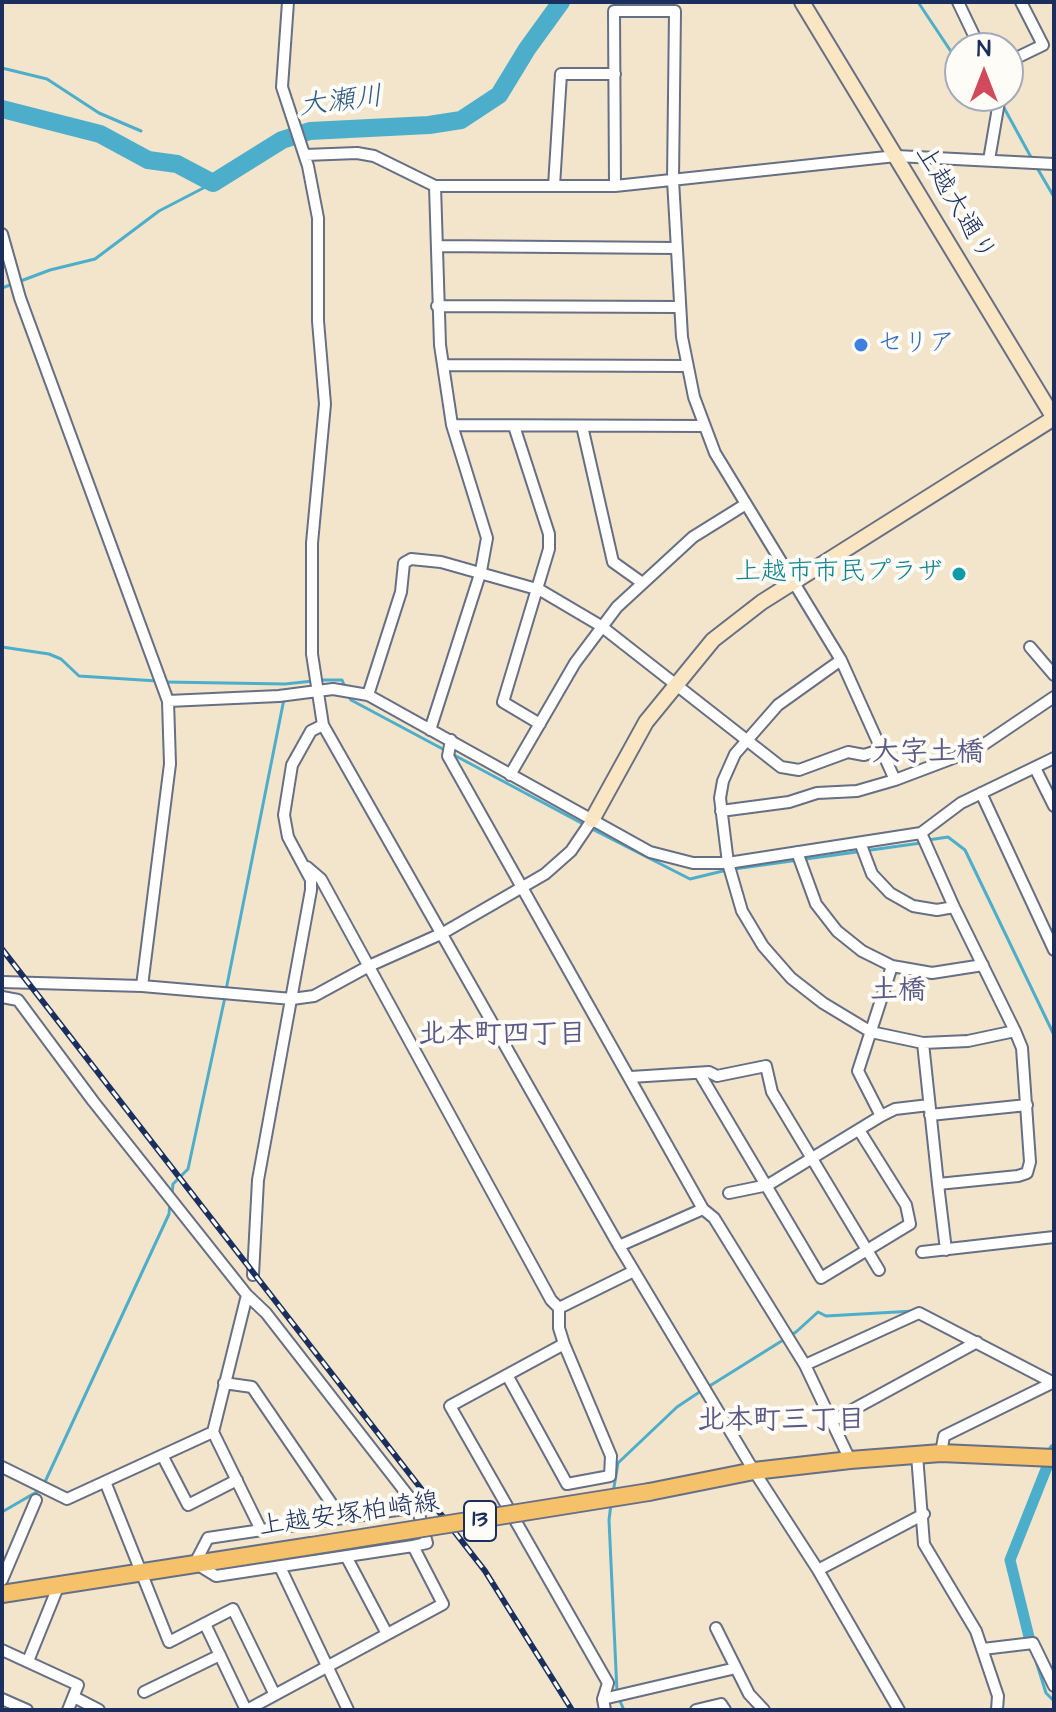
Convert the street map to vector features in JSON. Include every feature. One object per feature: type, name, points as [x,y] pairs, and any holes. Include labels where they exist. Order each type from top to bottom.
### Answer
[{"type":"main road","name":"上越安塚柏崎線","points":[[2,1594],[649,1492],[754,1471],[941,1453],[1054,1458]]},
{"type":"street","points":[[288,2],[282,87],[302,150],[318,218],[318,321],[325,404],[312,543],[315,690],[323,725],[619,1246],[754,1471],[818,1570],[899,1710]]},
{"type":"street","points":[[958,2],[972,32]]},
{"type":"street","points":[[1021,2],[1043,45],[1024,54]]},
{"type":"street","name":"上越大通り","points":[[807,9],[1054,418]]},
{"type":"street","points":[[615,186],[614,11],[675,11],[673,180],[679,307],[686,366],[715,453],[841,660],[895,780]]},
{"type":"street","points":[[554,186],[561,74],[615,74]]},
{"type":"street","points":[[989,160],[997,112]]},
{"type":"street","points":[[302,150],[374,156],[435,186],[615,186],[896,156],[1054,164]]},
{"type":"street","points":[[430,730],[481,571],[487,538],[452,425],[443,365],[437,306],[435,186]]},
{"type":"street","points":[[2,234],[20,298],[168,701],[170,764],[142,986]]},
{"type":"street","points":[[437,246],[676,248]]},
{"type":"street","points":[[437,306],[679,307]]},
{"type":"street","points":[[443,365],[686,366]]},
{"type":"street","points":[[2,982],[142,986],[292,999],[314,996],[369,966],[443,933],[545,874],[571,851],[592,820],[646,722],[673,684],[737,619],[1054,418]]},
{"type":"street","points":[[452,425],[704,426]]},
{"type":"street","points":[[514,426],[549,534],[549,549],[540,590],[503,702],[540,724]]},
{"type":"street","points":[[582,426],[613,562],[641,582]]},
{"type":"street","points":[[510,775],[601,626],[641,582],[693,537],[746,504]]},
{"type":"street","points":[[368,695],[401,592],[406,560],[441,562],[540,590],[601,626],[673,684],[790,770],[848,752],[864,755],[883,749]]},
{"type":"street","points":[[1030,647],[1054,675]]},
{"type":"street","points":[[841,660],[793,692],[747,740],[723,781],[721,811],[728,863],[742,911],[776,962],[804,990],[871,1032],[923,1043],[968,1041],[1015,1031]]},
{"type":"street","points":[[168,701],[279,696],[315,690],[350,690],[368,695],[663,857],[693,863],[728,863],[861,845],[921,833],[981,793],[1054,758]]},
{"type":"street","points":[[721,811],[789,802],[817,793],[857,791],[895,780],[977,749],[1054,697]]},
{"type":"street","points":[[253,1275],[258,1180],[311,890],[306,866],[288,837],[284,815],[292,765],[311,731],[323,725]]},
{"type":"street","points":[[451,740],[448,756],[703,1209],[714,1218],[805,1365],[850,1460]]},
{"type":"street","points":[[1035,768],[1054,806]]},
{"type":"street","points":[[981,793],[1054,950]]},
{"type":"street","points":[[921,833],[1015,1031],[1025,1066],[1030,1162],[1027,1173],[938,1184]]},
{"type":"street","points":[[861,845],[872,874],[890,893],[913,906],[937,910],[954,907]]},
{"type":"street","points":[[797,852],[816,904],[837,931],[862,951],[892,966],[932,973],[983,965]]},
{"type":"street","points":[[306,866],[321,879],[551,1300],[559,1308],[559,1328],[564,1344],[611,1456],[610,1476],[567,1484],[507,1375]]},
{"type":"street","points":[[881,1116],[858,1071],[892,966]]},
{"type":"street","points":[[2,997],[18,1000],[93,1101],[247,1295],[266,1313],[417,1507],[427,1543],[347,1558],[216,1576],[195,1563],[208,1538],[417,1507]]},
{"type":"street","points":[[923,1043],[946,1250]]},
{"type":"street","points":[[631,1077],[717,1076],[766,1066],[772,1092],[879,1270]]},
{"type":"street","points":[[700,1074],[821,1278],[910,1224],[906,1205],[859,1130]]},
{"type":"street","points":[[729,1193],[768,1185],[895,1109],[1027,1105]]},
{"type":"street","points":[[619,1246],[703,1209]]},
{"type":"street","points":[[922,1252],[1054,1237]]},
{"type":"street","points":[[559,1308],[634,1271]]},
{"type":"street","points":[[247,1295],[213,1432],[260,1528]]},
{"type":"street","points":[[805,1365],[919,1313],[1053,1382]]},
{"type":"street","points":[[832,1421],[977,1342]]},
{"type":"street","points":[[564,1344],[450,1406],[608,1683],[604,1704],[736,1668]]},
{"type":"street","points":[[941,1453],[944,1436],[1053,1382]]},
{"type":"street","points":[[224,1383],[252,1387],[340,1516]]},
{"type":"street","points":[[2,1467],[67,1499],[106,1484],[213,1432]]},
{"type":"street","points":[[917,1455],[924,1544],[976,1631],[998,1696],[997,1710]]},
{"type":"street","points":[[163,1457],[188,1505],[237,1480]]},
{"type":"street","points":[[106,1484],[169,1642],[233,1609],[274,1693]]},
{"type":"street","points":[[2,1580],[36,1500]]},
{"type":"street","points":[[818,1570],[924,1514]]},
{"type":"street","points":[[205,1624],[246,1710],[443,1604],[413,1546]]},
{"type":"street","points":[[347,1558],[386,1632]]},
{"type":"street","points":[[280,1567],[348,1710]]},
{"type":"street","points":[[28,1661],[58,1587]]},
{"type":"street","points":[[716,1628],[749,1694],[764,1710]]},
{"type":"street","points":[[983,1649],[1033,1643],[1054,1686]]},
{"type":"street","points":[[3,1653],[28,1661],[78,1685],[68,1710]]},
{"type":"street","points":[[144,1692],[220,1655]]},
{"type":"street","points":[[74,1697],[99,1710]]},
{"type":"street","points":[[5,1704],[27,1710]]},
{"type":"street","points":[[696,1710],[721,1704],[725,1710]]},
{"type":"waterway","name":"大瀬川","points":[[2,109],[100,134],[148,160],[177,164],[213,183],[282,140],[310,131],[429,125],[461,120],[499,95],[561,2]]},
{"type":"waterway","points":[[918,2],[944,41]]},
{"type":"waterway","points":[[2,68],[47,79],[99,113],[141,131]]},
{"type":"waterway","points":[[1006,112],[1032,159]]},
{"type":"waterway","points":[[1036,166],[1054,197]]},
{"type":"waterway","points":[[2,288],[50,270],[95,259],[159,211],[213,183]]},
{"type":"waterway","points":[[2,647],[49,654],[61,659],[79,676],[157,681]]},
{"type":"waterway","points":[[321,680],[342,680],[345,687]]},
{"type":"waterway","points":[[165,682],[285,684],[313,681]]},
{"type":"waterway","points":[[348,694],[351,700],[585,825]]},
{"type":"waterway","points":[[226,990],[284,699]]},
{"type":"waterway","points":[[592,829],[690,879],[727,870]]},
{"type":"waterway","points":[[928,840],[948,837],[965,850],[1054,1035]]},
{"type":"waterway","points":[[734,869],[921,843]]},
{"type":"waterway","points":[[172,1195],[173,1184],[188,1169],[225,997]]},
{"type":"waterway","points":[[44,1484],[169,1214],[170,1203]]},
{"type":"waterway","points":[[708,1387],[796,1332],[818,1312],[826,1316],[914,1311]]},
{"type":"waterway","points":[[613,1493],[618,1463],[677,1407],[701,1391]]},
{"type":"waterway","points":[[1030,1641],[1010,1560],[1054,1449]]},
{"type":"waterway","points":[[2,1512],[40,1490]]},
{"type":"waterway","points":[[611,1504],[609,1520],[617,1692]]},
{"type":"waterway","points":[[1035,1658],[1046,1693],[1054,1701]]},
{"type":"waterway","points":[[619,1699],[624,1710]]},
{"type":"railway","points":[[2,949],[485,1571],[572,1710]]},
{"type":"place","name":"セリア","points":[[861,345]]},
{"type":"place","name":"上越市市民プラザ","points":[[959,574]]},
{"type":"district","name":"大字土橋","points":[[928,754]]},
{"type":"district","name":"土橋","points":[[898,992]]},
{"type":"district","name":"北本町四丁目","points":[[502,1036]]},
{"type":"district","name":"北本町三丁目","points":[[781,1422]]}]
